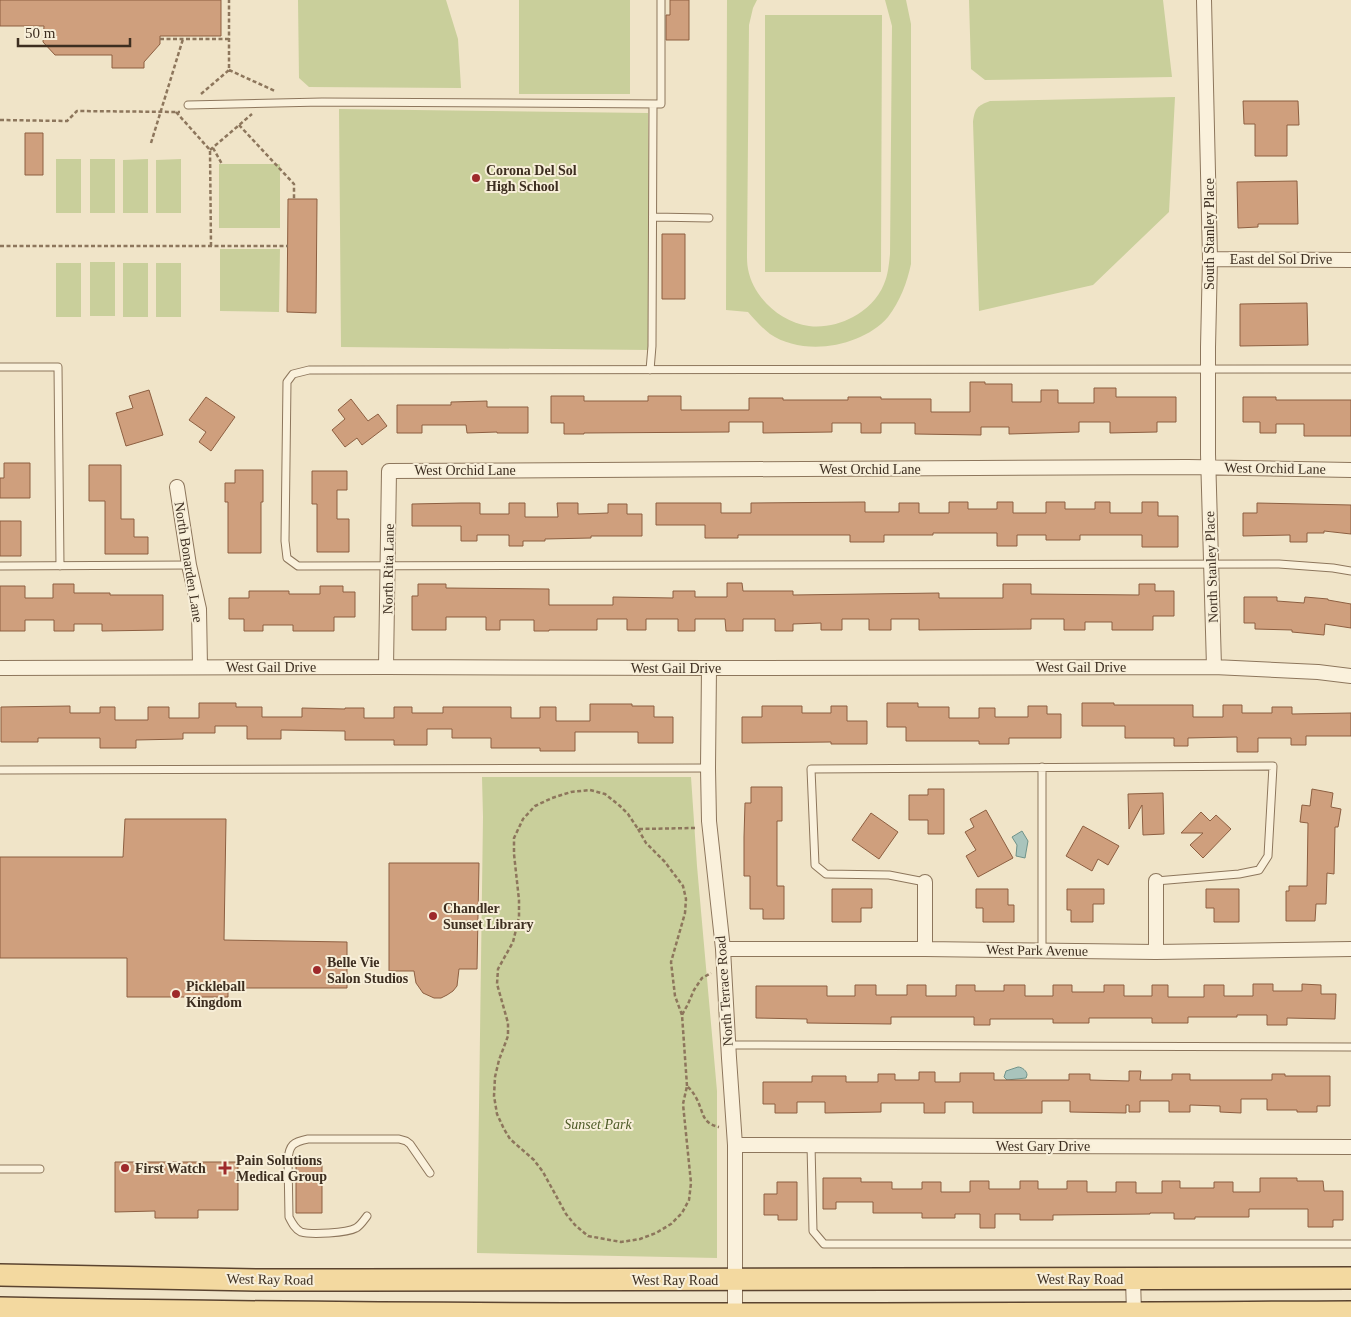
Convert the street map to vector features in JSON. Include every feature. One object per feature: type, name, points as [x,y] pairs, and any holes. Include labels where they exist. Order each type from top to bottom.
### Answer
[{"type":"main road","name":"West Ray Road","points":[[0,1275],[257,1280],[1351,1278]]},
{"type":"main road","points":[[256,1313],[257,1280]]},
{"type":"main road","points":[[0,1308],[256,1313],[606,1316],[1134,1316],[1351,1312]]},
{"type":"street","name":"South Stanley Place","points":[[1204,0],[1210,259],[1207,369],[1208,467]]},
{"type":"street","name":"East del Sol Drive","points":[[1210,259],[1351,260]]},
{"type":"street","name":"West Orchid Lane","points":[[389,471],[1208,467],[1351,470]]},
{"type":"street","name":"North Stanley Place","points":[[1208,467],[1214,667]]},
{"type":"street","name":"North Rita Lane","points":[[386,666],[389,471]]},
{"type":"street","name":"North Bonarden Lane","points":[[177,487],[189,565],[199,609],[200,667]]},
{"type":"street","name":"West Gail Drive","points":[[0,668],[386,666],[709,668],[1214,667],[1318,672],[1351,676]]},
{"type":"street","name":"North Terrace Road","points":[[709,668],[709,828],[723,949],[735,1145],[735,1315]]},
{"type":"street","points":[[1156,881],[1156,952]]},
{"type":"street","points":[[925,882],[925,949]]},
{"type":"street","name":"West Park Avenue","points":[[723,949],[1156,952],[1351,949]]},
{"type":"street","name":"West Gary Drive","points":[[735,1145],[1351,1147]]},
{"type":"street","points":[[1133,1279],[1134,1316]]},
{"type":"lane","points":[[188,105],[300,103],[661,104],[661,0]]},
{"type":"lane","points":[[650,370],[652,346],[653,104]]},
{"type":"lane","points":[[653,218],[708,218]]},
{"type":"lane","points":[[0,366],[58,366],[60,566]]},
{"type":"lane","points":[[1351,369],[308,370],[293,374],[287,382],[285,541],[287,558],[298,566],[1279,564],[1351,571]]},
{"type":"lane","points":[[0,566],[189,565]]},
{"type":"lane","points":[[925,882],[889,875],[826,874],[815,864],[811,769],[1274,766],[1268,856],[1259,870],[1239,874],[1156,881]]},
{"type":"lane","points":[[1042,767],[1042,951]]},
{"type":"lane","points":[[0,770],[708,768]]},
{"type":"lane","points":[[728,1045],[1351,1048]]},
{"type":"lane","points":[[367,1216],[358,1227],[346,1232],[311,1234],[300,1232],[293,1225],[289,1217],[288,1151],[293,1144],[300,1140],[308,1139],[406,1141],[430,1173]]},
{"type":"lane","points":[[811,1145],[813,1231],[824,1244],[1351,1244]]},
{"type":"lane","points":[[0,1169],[40,1169]]},
{"type":"path","points":[[0,120],[67,121],[77,111],[186,112],[188,105],[229,70],[229,0]]},
{"type":"path","points":[[160,39],[229,39]]},
{"type":"path","points":[[151,143],[182,39]]},
{"type":"path","points":[[229,70],[300,103]]},
{"type":"path","points":[[211,246],[212,149],[264,104]]},
{"type":"path","points":[[176,112],[212,149],[222,164]]},
{"type":"path","points":[[239,125],[294,184],[294,199]]},
{"type":"path","points":[[0,246],[288,246]]},
{"type":"path","points":[[590,790],[605,794],[620,806],[638,829],[646,843],[683,886],[686,899],[685,913],[671,962],[675,996],[682,1015],[687,1086],[684,1104],[685,1128],[691,1183],[689,1200],[682,1213],[671,1224],[640,1240],[621,1242],[588,1236],[575,1225],[566,1214],[534,1160],[510,1139],[504,1129],[497,1114],[494,1096],[495,1077],[508,1036],[508,1023],[497,984],[498,969],[513,942],[519,917],[514,838],[523,819],[535,806],[552,798],[571,792],[590,790]]},
{"type":"path","points":[[638,829],[709,828]]},
{"type":"path","points":[[682,1015],[702,978],[724,967]]},
{"type":"path","points":[[687,1086],[695,1095],[704,1117],[710,1125],[734,1130]]},
{"type":"green space","points":[[298,0],[446,0],[458,39],[461,88],[309,87],[299,78]]},
{"type":"green space","points":[[519,0],[630,0],[630,94],[519,94]]},
{"type":"green space","points":[[727,0],[757,0],[749,25],[747,263],[751,279],[762,298],[778,314],[798,324],[826,326],[848,319],[871,304],[884,284],[888,269],[890,254],[892,26],[885,0],[906,0],[911,24],[911,264],[902,292],[888,317],[863,336],[848,342],[815,347],[799,345],[784,341],[770,334],[748,312],[726,310]]},
{"type":"green space","points":[[969,0],[1163,0],[1172,77],[985,80],[971,69]]},
{"type":"green space","points":[[765,15],[882,15],[881,272],[765,272]]},
{"type":"green space","points":[[1175,97],[1169,212],[1093,285],[979,311],[973,122],[977,108],[990,101]]},
{"type":"green space","points":[[339,109],[648,113],[650,350],[341,347]]},
{"type":"green space","points":[[56,159],[81,159],[81,213],[56,213]]},
{"type":"green space","points":[[90,159],[115,159],[115,213],[90,213]]},
{"type":"green space","points":[[148,159],[148,213],[123,213],[123,160]]},
{"type":"green space","points":[[181,159],[181,213],[156,213],[156,160]]},
{"type":"green space","points":[[219,164],[280,164],[280,228],[219,228]]},
{"type":"green space","points":[[220,249],[280,249],[279,312],[220,311]]},
{"type":"green space","points":[[90,262],[115,262],[115,316],[90,316]]},
{"type":"green space","points":[[56,263],[81,263],[81,317],[56,317]]},
{"type":"green space","points":[[123,263],[148,263],[148,317],[123,317]]},
{"type":"green space","points":[[156,263],[181,263],[181,317],[156,317]]},
{"type":"green space","name":"Sunset Park","points":[[482,777],[691,777],[717,1091],[717,1258],[477,1253]]},
{"type":"water","points":[[1022,831],[1028,841],[1025,858],[1016,856],[1017,845],[1012,837]]},
{"type":"water","points":[[1018,1067],[1025,1071],[1026,1078],[1007,1080],[1004,1077],[1006,1071]]},
{"type":"building","points":[[0,0],[221,0],[221,36],[160,36],[160,44],[144,62],[144,68],[112,68],[112,55],[55,55],[43,42],[44,26],[0,26]]},
{"type":"building","points":[[670,0],[689,0],[689,40],[666,40],[666,15],[670,15]]},
{"type":"building","points":[[1243,101],[1298,101],[1299,125],[1287,125],[1287,156],[1255,156],[1255,124],[1244,124]]},
{"type":"building","points":[[25,133],[43,133],[43,175],[25,175]]},
{"type":"building","points":[[1297,181],[1298,224],[1258,224],[1258,227],[1238,228],[1237,182]]},
{"type":"building","points":[[288,199],[317,199],[316,313],[287,312]]},
{"type":"building","points":[[662,234],[685,234],[685,299],[662,299]]},
{"type":"building","points":[[1307,303],[1308,345],[1240,346],[1240,304]]},
{"type":"building","points":[[970,382],[1012,384],[1012,402],[1041,402],[1041,390],[1058,390],[1058,403],[1094,403],[1094,388],[1116,388],[1116,397],[1176,397],[1176,422],[1157,422],[1157,432],[1110,433],[1110,422],[1079,422],[1079,432],[1009,434],[1009,427],[981,427],[981,435],[915,434],[915,423],[881,423],[881,433],[861,433],[861,423],[832,423],[832,432],[763,433],[763,422],[729,422],[729,432],[564,434],[564,423],[551,423],[551,396],[584,396],[584,401],[648,401],[648,396],[681,396],[681,410],[749,410],[749,398],[848,400],[848,397],[881,397],[881,399],[931,399],[931,412],[970,412]]},
{"type":"building","points":[[149,390],[163,435],[126,446],[116,413],[133,408],[129,396]]},
{"type":"building","points":[[206,397],[235,417],[211,451],[199,442],[206,432],[189,420]]},
{"type":"building","points":[[1243,397],[1276,397],[1276,400],[1351,400],[1351,436],[1304,436],[1304,424],[1276,424],[1276,433],[1260,433],[1260,422],[1243,422]]},
{"type":"building","points":[[351,399],[368,421],[378,414],[387,426],[362,445],[357,438],[345,447],[332,430],[345,419],[338,410]]},
{"type":"building","points":[[487,401],[487,407],[528,407],[528,433],[467,433],[466,425],[422,425],[422,433],[397,433],[397,405],[451,405],[451,402]]},
{"type":"building","points":[[4,463],[30,463],[30,498],[0,498],[0,478],[4,478]]},
{"type":"building","points":[[89,465],[121,465],[121,519],[134,519],[134,537],[148,537],[148,554],[105,554],[105,501],[89,501]]},
{"type":"building","points":[[235,470],[263,470],[261,553],[228,553],[228,502],[225,502],[225,483],[235,483]]},
{"type":"building","points":[[312,471],[347,471],[347,490],[337,490],[337,519],[349,519],[349,552],[317,552],[317,504],[312,504]]},
{"type":"building","points":[[865,502],[865,512],[899,512],[899,503],[919,503],[919,513],[949,513],[949,502],[968,502],[968,509],[997,509],[997,502],[1013,502],[1013,513],[1046,513],[1046,502],[1065,502],[1065,509],[1095,509],[1095,502],[1110,502],[1110,513],[1142,513],[1142,502],[1158,502],[1158,516],[1178,516],[1178,547],[1142,547],[1142,535],[1080,535],[1080,540],[1046,540],[1046,535],[1017,535],[1017,546],[997,546],[997,533],[884,535],[884,542],[850,542],[850,535],[738,535],[738,538],[705,538],[705,525],[656,525],[656,503],[721,503],[721,513],[751,513],[751,503]]},
{"type":"building","points":[[480,503],[480,514],[509,514],[509,503],[525,503],[525,517],[558,517],[557,503],[578,503],[578,514],[608,513],[608,504],[627,504],[627,514],[642,514],[642,536],[591,536],[591,538],[545,539],[545,541],[523,541],[523,546],[509,546],[509,535],[477,535],[477,541],[461,541],[461,526],[412,526],[412,504]]},
{"type":"building","points":[[1257,503],[1351,505],[1351,534],[1324,531],[1324,533],[1307,533],[1307,542],[1290,542],[1290,535],[1243,536],[1243,513],[1257,513]]},
{"type":"building","points":[[0,521],[21,521],[21,556],[0,556]]},
{"type":"building","points":[[727,583],[742,583],[743,591],[793,591],[793,595],[939,593],[939,598],[1003,598],[1003,584],[1031,584],[1031,594],[1139,595],[1139,584],[1155,584],[1155,591],[1174,591],[1174,616],[1153,616],[1153,630],[1112,630],[1112,622],[1085,622],[1085,630],[1064,630],[1064,619],[1031,619],[1031,629],[919,630],[919,619],[891,619],[891,630],[869,630],[869,619],[842,619],[842,630],[821,630],[821,623],[793,624],[793,631],[775,631],[775,619],[743,619],[743,631],[726,631],[725,619],[695,619],[695,631],[678,631],[678,619],[646,619],[646,630],[627,630],[627,619],[597,619],[597,630],[534,631],[534,620],[500,620],[500,630],[486,630],[486,617],[446,617],[446,630],[412,630],[412,596],[418,596],[418,584],[446,584],[446,588],[549,589],[549,605],[613,605],[613,597],[673,598],[673,591],[695,591],[695,597],[727,597]]},
{"type":"building","points":[[53,584],[74,584],[74,593],[163,595],[163,630],[102,631],[102,624],[74,624],[74,631],[54,631],[54,620],[25,620],[25,631],[0,631],[0,586],[25,586],[25,598],[53,598]]},
{"type":"building","points":[[320,586],[343,586],[343,592],[355,592],[355,617],[334,617],[334,631],[293,631],[293,625],[263,625],[263,631],[244,631],[244,619],[229,619],[229,598],[249,598],[249,591],[289,591],[289,594],[320,594]]},
{"type":"building","points":[[1244,597],[1277,597],[1277,601],[1304,603],[1305,597],[1351,604],[1351,628],[1325,624],[1324,635],[1292,632],[1292,630],[1255,629],[1255,623],[1244,623]]},
{"type":"building","points":[[199,703],[236,703],[236,707],[262,707],[262,717],[302,717],[302,708],[364,708],[364,718],[394,718],[394,707],[412,707],[412,713],[443,713],[443,707],[511,707],[511,718],[540,718],[540,707],[556,707],[556,721],[590,721],[590,704],[632,704],[632,706],[654,706],[654,717],[673,717],[673,743],[638,743],[638,732],[575,732],[575,751],[540,751],[540,748],[491,748],[491,738],[452,738],[452,729],[427,729],[427,745],[394,745],[394,740],[345,740],[345,731],[281,730],[281,739],[247,739],[247,726],[215,726],[215,733],[183,733],[183,739],[136,740],[136,748],[100,748],[100,738],[38,738],[38,742],[1,742],[1,707],[70,706],[70,713],[100,713],[100,707],[115,707],[115,720],[148,720],[148,707],[169,707],[169,718],[199,718]]},
{"type":"building","points":[[887,703],[918,703],[918,707],[949,707],[949,718],[979,718],[979,708],[995,708],[995,717],[1028,717],[1028,706],[1047,706],[1047,714],[1061,714],[1061,738],[1009,738],[1009,744],[979,744],[979,741],[906,741],[906,727],[887,727]]},
{"type":"building","points":[[1082,703],[1193,705],[1193,717],[1223,717],[1223,705],[1242,705],[1242,713],[1272,713],[1272,707],[1292,707],[1292,714],[1351,713],[1351,736],[1306,736],[1306,745],[1291,745],[1291,738],[1258,738],[1258,752],[1237,752],[1237,737],[1188,738],[1188,746],[1174,746],[1174,738],[1125,738],[1125,726],[1082,726]]},
{"type":"building","points":[[762,706],[802,706],[802,713],[831,713],[831,706],[847,706],[847,721],[867,721],[867,744],[831,744],[831,742],[742,743],[742,717],[762,717]]},
{"type":"building","points":[[751,787],[782,787],[782,821],[777,821],[777,886],[784,886],[784,919],[763,919],[763,909],[750,909],[750,876],[744,876],[744,837],[745,803],[751,803]]},
{"type":"building","points":[[928,789],[944,789],[944,834],[928,834],[928,820],[909,820],[909,795],[928,795]]},
{"type":"building","points":[[1312,789],[1333,793],[1331,807],[1341,809],[1338,827],[1335,827],[1334,874],[1327,873],[1326,904],[1316,904],[1315,921],[1286,921],[1286,891],[1289,891],[1289,886],[1307,886],[1308,823],[1300,822],[1302,805],[1310,806]]},
{"type":"building","points":[[1163,793],[1164,834],[1143,835],[1142,805],[1129,829],[1128,794]]},
{"type":"building","points":[[986,810],[1013,858],[978,877],[966,856],[976,850],[965,832],[974,827],[970,819]]},
{"type":"building","points":[[1201,812],[1210,821],[1216,815],[1231,829],[1203,858],[1190,845],[1203,833],[1181,833]]},
{"type":"building","points":[[871,813],[898,832],[879,859],[852,840]]},
{"type":"building","points":[[125,819],[226,819],[224,940],[347,942],[347,988],[228,988],[228,997],[127,997],[127,958],[0,958],[0,857],[123,857]]},
{"type":"building","points":[[1083,826],[1119,846],[1108,865],[1098,859],[1092,871],[1066,856]]},
{"type":"building","name":"Chandler Sunset Library","points":[[389,863],[479,863],[477,969],[459,969],[457,986],[453,991],[441,998],[434,998],[423,993],[416,983],[414,971],[389,971]]},
{"type":"building","points":[[832,889],[872,889],[872,908],[861,908],[861,922],[832,922]]},
{"type":"building","points":[[976,889],[1008,889],[1008,905],[1014,905],[1014,922],[983,922],[983,908],[976,908]]},
{"type":"building","points":[[1067,889],[1104,889],[1104,904],[1093,904],[1093,922],[1071,922],[1071,910],[1067,910]]},
{"type":"building","points":[[1206,889],[1239,889],[1239,922],[1214,922],[1214,908],[1206,908]]},
{"type":"building","points":[[1253,984],[1273,984],[1273,991],[1302,991],[1302,984],[1321,985],[1321,994],[1336,994],[1335,1019],[1287,1018],[1287,1025],[1267,1025],[1267,1015],[1188,1017],[1188,1023],[1152,1023],[1152,1018],[1089,1018],[1089,1023],[1053,1023],[1053,1019],[990,1019],[990,1025],[974,1025],[974,1017],[891,1017],[891,1024],[807,1023],[807,1019],[756,1018],[756,986],[827,986],[827,996],[855,996],[855,985],[876,985],[876,995],[907,995],[907,985],[926,985],[926,996],[956,996],[956,985],[975,985],[975,991],[1004,991],[1004,985],[1025,985],[1025,996],[1053,996],[1053,985],[1072,985],[1072,992],[1104,992],[1104,985],[1124,985],[1124,996],[1152,996],[1152,985],[1168,985],[1168,997],[1204,997],[1204,985],[1224,985],[1224,996],[1253,996]]},
{"type":"building","points":[[1129,1071],[1141,1071],[1140,1080],[1172,1080],[1172,1074],[1190,1074],[1190,1080],[1272,1080],[1272,1074],[1285,1074],[1285,1076],[1330,1076],[1330,1106],[1317,1106],[1317,1112],[1267,1110],[1267,1099],[1241,1099],[1241,1113],[1220,1112],[1220,1106],[1190,1105],[1190,1112],[1169,1112],[1169,1101],[1140,1101],[1140,1112],[1129,1112],[1129,1105],[1126,1105],[1126,1113],[1070,1112],[1070,1101],[1042,1101],[1042,1113],[973,1113],[973,1102],[945,1102],[945,1113],[924,1113],[924,1103],[881,1103],[881,1112],[825,1113],[825,1102],[797,1102],[797,1113],[775,1113],[775,1104],[763,1104],[763,1082],[812,1082],[812,1076],[846,1076],[846,1082],[878,1082],[878,1074],[895,1074],[895,1080],[919,1080],[919,1072],[935,1072],[935,1082],[960,1082],[960,1073],[994,1073],[994,1080],[1069,1080],[1069,1074],[1090,1074],[1090,1080],[1129,1081]]},
{"type":"building","points":[[296,1159],[322,1159],[322,1213],[296,1213]]},
{"type":"building","points":[[115,1162],[238,1162],[238,1210],[198,1210],[198,1218],[155,1218],[155,1211],[115,1212]]},
{"type":"building","points":[[823,1178],[861,1178],[861,1182],[892,1182],[892,1189],[922,1189],[922,1182],[941,1182],[941,1192],[970,1192],[970,1181],[989,1181],[989,1189],[1020,1189],[1020,1181],[1038,1181],[1038,1189],[1067,1189],[1067,1181],[1087,1181],[1087,1192],[1116,1192],[1116,1182],[1136,1182],[1136,1193],[1162,1193],[1162,1181],[1180,1181],[1180,1188],[1214,1188],[1214,1182],[1233,1182],[1233,1192],[1260,1192],[1260,1178],[1297,1178],[1297,1181],[1323,1181],[1324,1191],[1343,1191],[1343,1220],[1333,1220],[1333,1227],[1308,1227],[1308,1209],[1249,1209],[1249,1217],[1195,1217],[1195,1219],[1174,1219],[1174,1213],[1053,1215],[1053,1220],[1020,1220],[1020,1214],[995,1214],[995,1228],[980,1228],[980,1214],[955,1214],[955,1218],[922,1218],[922,1213],[873,1213],[873,1202],[836,1202],[836,1209],[823,1209]]},
{"type":"building","points":[[777,1182],[797,1182],[797,1220],[778,1220],[778,1215],[764,1215],[764,1194],[777,1194]]},
{"type":"place","name":"Corona Del Sol High School","points":[[476,178]]},
{"type":"place","name":"Chandler Sunset Library","points":[[433,916]]},
{"type":"place","name":"Belle Vie Salon Studios","points":[[317,970]]},
{"type":"place","name":"Pickleball Kingdom","points":[[176,994]]},
{"type":"place","name":"First Watch","points":[[125,1168]]},
{"type":"place","name":"Pain Solutions Medical Group","points":[[225,1168]]}]
